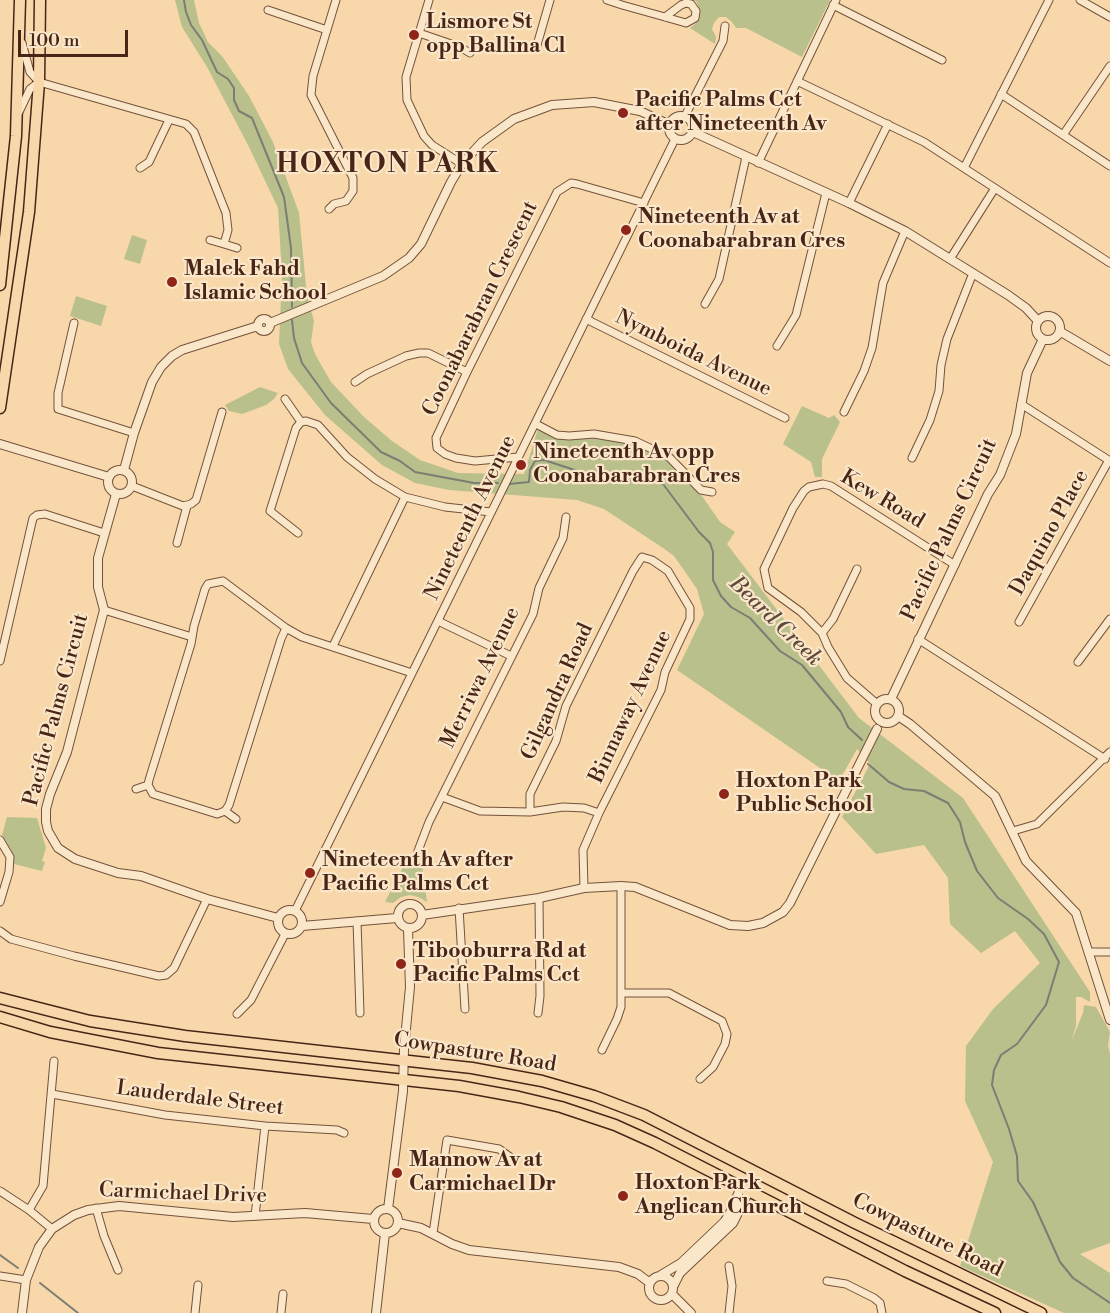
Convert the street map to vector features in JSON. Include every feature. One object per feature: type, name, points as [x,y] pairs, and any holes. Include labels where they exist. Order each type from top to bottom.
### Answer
[{"type":"main road","points":[[0,285],[17,118],[20,0]]},
{"type":"main road","points":[[0,408],[29,212],[39,82],[40,0]]},
{"type":"main road","name":"Cowpasture Road","points":[[0,998],[90,1021],[175,1035],[472,1068],[542,1082],[594,1096],[644,1115],[855,1223],[1041,1313]]},
{"type":"main road","name":"Cowpasture Road","points":[[0,1017],[50,1032],[158,1053],[403,1080],[508,1095],[578,1112],[655,1143],[905,1271],[995,1313]]},
{"type":"street","points":[[329,209],[334,204],[346,201],[353,191],[353,178],[311,95],[313,76],[336,0]]},
{"type":"street","points":[[429,0],[406,77],[406,100],[424,136],[432,145],[462,164]]},
{"type":"street","points":[[537,45],[550,0]]},
{"type":"street","points":[[607,0],[665,17]]},
{"type":"street","points":[[964,168],[1049,0]]},
{"type":"street","points":[[1080,0],[1110,17]]},
{"type":"street","points":[[758,163],[835,3],[942,60]]},
{"type":"street","points":[[268,10],[327,30]]},
{"type":"street","points":[[685,116],[723,41],[725,26]]},
{"type":"street","points":[[20,32],[30,72],[39,82],[186,124],[194,132],[226,213],[228,230],[224,244]]},
{"type":"street","points":[[419,33],[460,47],[470,53]]},
{"type":"street","points":[[1063,135],[1110,66]]},
{"type":"street","points":[[797,81],[924,142],[1110,263]]},
{"type":"street","points":[[17,118],[30,89],[39,82]]},
{"type":"street","points":[[1001,94],[1110,166]]},
{"type":"street","points":[[124,470],[152,382],[161,367],[172,356],[182,350],[258,326],[262,319],[268,319],[270,323],[383,276],[409,258],[421,244],[462,164],[482,141],[514,118],[552,105],[594,102],[640,111],[670,125]]},
{"type":"street","points":[[685,116],[692,122],[693,132],[686,140],[675,139],[670,134],[670,125],[676,117],[685,116]]},
{"type":"street","points":[[140,168],[149,162],[169,120]]},
{"type":"street","points":[[849,203],[888,124]]},
{"type":"street","points":[[693,132],[905,231],[1026,308],[1038,321]]},
{"type":"street","name":"Nineteenth Avenue","points":[[295,911],[675,139]]},
{"type":"street","points":[[705,304],[719,279],[747,157]]},
{"type":"street","name":"Coonabarabran Crescent","points":[[518,457],[475,461],[445,454],[436,448],[436,438],[557,192],[571,183],[644,203]]},
{"type":"street","points":[[950,259],[995,188]]},
{"type":"street","points":[[777,346],[796,315],[826,193]]},
{"type":"street","points":[[844,412],[864,371],[872,348],[883,283],[905,231]]},
{"type":"street","points":[[210,240],[237,248]]},
{"type":"street","points":[[912,458],[930,420],[939,391],[941,365],[947,339],[973,273]]},
{"type":"street","points":[[1052,316],[1059,322],[1060,332],[1053,340],[1042,339],[1036,330],[1038,321],[1052,316]]},
{"type":"street","name":"Nymboida Avenue","points":[[586,319],[785,418]]},
{"type":"street","points":[[75,323],[58,393],[58,409],[134,434]]},
{"type":"street","points":[[1060,332],[1110,361]]},
{"type":"street","name":"Pacific Palms Circuit","points":[[891,699],[988,494],[1000,475],[1016,434],[1027,373],[1042,339]]},
{"type":"street","points":[[355,382],[367,374],[419,352],[428,353],[467,372]]},
{"type":"street","points":[[285,399],[301,422]]},
{"type":"street","points":[[1021,404],[1109,461]]},
{"type":"street","points":[[132,486],[178,505],[187,506],[196,500],[222,412]]},
{"type":"street","points":[[301,422],[312,422],[318,425],[347,457],[375,479],[405,497],[445,507],[491,512]]},
{"type":"street","points":[[298,533],[270,511],[296,428],[301,422]]},
{"type":"street","points":[[536,424],[557,435],[594,434],[635,441],[669,457],[701,490],[712,492]]},
{"type":"street","points":[[0,444],[109,477]]},
{"type":"street","name":"Daquino Place","points":[[1019,622],[1109,461]]},
{"type":"street","points":[[124,470],[131,476],[132,486],[125,494],[116,494],[109,487],[109,477],[115,471],[124,470]]},
{"type":"street","name":"Kew Road","points":[[877,704],[847,678],[822,633],[801,612],[775,595],[765,581],[764,569],[800,496],[809,488],[824,484],[831,486],[955,565]]},
{"type":"street","name":"Pacific Palms Circuit","points":[[116,494],[100,548],[97,573],[98,588],[104,610],[67,752],[48,801],[46,822],[48,831],[58,848],[75,859],[118,873],[141,876],[207,899],[278,918]]},
{"type":"street","points":[[333,646],[405,497]]},
{"type":"street","points":[[177,543],[187,506]]},
{"type":"street","points":[[0,661],[34,516],[40,514],[50,516],[104,533]]},
{"type":"street","name":"Merriwa Avenue","points":[[418,851],[441,797],[533,614],[538,588],[563,538],[566,517]]},
{"type":"street","name":"Gilgandra Road","points":[[530,812],[530,794],[556,741],[566,706],[642,557]]},
{"type":"street","name":"Binnaway Avenue","points":[[585,888],[583,850],[599,813],[661,690],[665,672],[690,619],[690,608],[668,571],[652,560],[642,557]]},
{"type":"street","points":[[822,633],[833,619],[857,569]]},
{"type":"street","points":[[286,628],[230,805],[225,811],[217,814],[153,794],[148,785],[208,584],[223,581],[286,628],[303,637],[412,673]]},
{"type":"street","points":[[104,610],[192,637]]},
{"type":"street","points":[[1078,662],[1110,619]]},
{"type":"street","points":[[438,621],[511,656]]},
{"type":"street","points":[[918,639],[1108,755],[1037,824],[1013,831]]},
{"type":"street","points":[[422,915],[539,898],[585,888],[621,886],[635,887],[730,925],[748,926],[763,923],[774,918],[790,903],[879,725],[892,721],[898,716],[899,708],[891,699],[883,699],[877,704],[875,714],[879,725]]},
{"type":"street","points":[[898,716],[995,796],[1026,861],[1076,913],[1110,1020]]},
{"type":"street","points":[[136,789],[148,785]]},
{"type":"street","points":[[441,797],[480,811],[530,812],[563,807],[584,808],[599,813]]},
{"type":"street","points":[[225,811],[236,819]]},
{"type":"street","points":[[0,840],[10,857],[9,872],[0,902]]},
{"type":"street","points":[[602,1050],[619,1015],[621,886]]},
{"type":"street","points":[[538,1013],[540,996],[539,898]]},
{"type":"street","points":[[0,931],[11,939],[159,976],[166,975],[174,968],[207,899]]},
{"type":"street","points":[[408,904],[417,906],[422,915],[417,926],[408,929],[402,926],[397,918],[400,909],[408,904]]},
{"type":"street","points":[[459,909],[465,1009]]},
{"type":"street","points":[[302,926],[300,916],[295,911],[285,911],[278,918],[278,928],[285,934],[294,934],[302,926],[397,918]]},
{"type":"street","points":[[357,921],[360,1013]]},
{"type":"street","points":[[388,1209],[403,1080],[410,987],[408,929]]},
{"type":"street","points":[[237,1014],[251,1000],[285,934]]},
{"type":"street","points":[[1089,952],[1110,952]]},
{"type":"street","points":[[621,993],[669,993],[722,1021],[727,1034],[724,1044],[713,1067],[700,1079]]},
{"type":"street","points":[[29,1210],[43,1186],[54,1061]]},
{"type":"street","name":"Lauderdale Street","points":[[52,1094],[165,1115],[265,1126],[337,1130],[344,1133]]},
{"type":"street","points":[[255,1216],[265,1126]]},
{"type":"street","points":[[433,1233],[447,1140],[499,1149],[510,1157]]},
{"type":"street","points":[[745,1189],[733,1223],[680,1273],[673,1290],[666,1299],[656,1299],[650,1294],[650,1283],[654,1277],[681,1263],[724,1222],[745,1189]]},
{"type":"street","points":[[0,1191],[52,1229]]},
{"type":"street","name":"Carmichael Drive","points":[[22,1313],[26,1280],[35,1253],[52,1229],[74,1215],[96,1208],[119,1206],[225,1216],[305,1213],[374,1219]]},
{"type":"street","points":[[96,1208],[104,1236],[118,1270]]},
{"type":"street","points":[[388,1209],[396,1214],[398,1223],[393,1231],[385,1233],[376,1229],[374,1219],[378,1211],[388,1209]]},
{"type":"street","points":[[398,1223],[433,1233],[456,1246],[476,1251],[619,1267],[638,1274],[650,1283]]},
{"type":"street","points":[[376,1313],[385,1233]]},
{"type":"street","points":[[729,1266],[732,1286],[729,1313]]},
{"type":"street","points":[[661,1275],[668,1277],[673,1290],[691,1313]]},
{"type":"street","points":[[0,1276],[26,1280]]},
{"type":"street","points":[[827,1281],[846,1284],[874,1298],[880,1303],[882,1313]]},
{"type":"street","points":[[195,1313],[198,1285]]},
{"type":"street","points":[[281,1313],[283,1294]]},
{"type":"green space","points":[[175,0],[194,0],[199,23],[208,42],[222,56],[249,96],[273,142],[299,213],[307,296],[314,321],[311,342],[331,382],[364,417],[392,441],[420,460],[458,473],[524,474],[538,429],[554,429],[565,433],[606,433],[662,453],[693,483],[720,522],[735,532],[727,544],[859,718],[963,798],[1090,992],[1090,1002],[1076,997],[1076,1026],[1071,1042],[1084,1005],[1096,1007],[1110,1032],[1108,1046],[1110,1053],[1110,1243],[1080,1254],[1110,1273],[1110,1313],[1064,1313],[960,1266],[993,1162],[965,1101],[966,1046],[993,1009],[1040,963],[1015,931],[981,953],[950,924],[948,878],[924,845],[876,854],[842,817],[870,764],[857,749],[839,781],[677,670],[704,614],[697,589],[674,556],[604,509],[577,500],[449,490],[415,483],[382,465],[325,415],[288,369],[279,344],[282,275],[278,208],[207,67],[182,27]]},
{"type":"green space","points":[[692,0],[830,0],[802,57],[746,28],[736,28],[726,17],[719,17],[714,23],[712,29],[716,37],[715,44],[690,28],[699,18],[700,10],[696,1]]},
{"type":"green space","points":[[132,235],[147,240],[140,264],[124,259]]},
{"type":"green space","points":[[76,296],[107,306],[101,326],[70,316]]},
{"type":"green space","points":[[260,387],[278,393],[266,405],[242,414],[229,411],[225,405]]},
{"type":"green space","points":[[802,406],[829,418],[834,415],[840,422],[822,459],[822,477],[815,477],[811,462],[783,444]]},
{"type":"green space","points":[[7,817],[37,818],[46,848],[42,871],[14,864],[12,851],[2,835]]},
{"type":"green space","points":[[408,857],[422,864],[427,902],[410,895],[401,897],[393,903],[385,902]]},
{"type":"waterway","name":"Beard Creek","points":[[184,0],[191,25],[202,40],[217,72],[228,79],[234,88],[234,100],[239,111],[252,118],[284,197],[291,248],[292,307]]},
{"type":"waterway","name":"Beard Creek","points":[[292,320],[294,338],[302,363],[331,403],[381,452],[400,461],[415,472],[474,483],[498,483]]},
{"type":"waterway","name":"Beard Creek","points":[[509,484],[529,482],[530,470],[535,461],[544,460],[584,473],[611,475],[627,482],[642,477],[663,484],[710,543],[713,552],[713,580],[721,596],[731,607],[750,618],[780,651],[802,665],[841,712],[848,727],[862,740]]},
{"type":"waterway","name":"Beard Creek","points":[[868,764],[889,782],[904,789],[924,791],[948,803],[960,822],[965,842],[977,871],[998,898],[1028,919],[1044,934],[1059,962],[1046,1005],[1017,1044],[1001,1055],[994,1070],[992,1085],[1017,1156],[1018,1181],[1033,1202],[1060,1262],[1073,1278],[1110,1303]]},
{"type":"waterway","points":[[0,1255],[18,1268]]},
{"type":"waterway","points":[[40,1283],[78,1313]]},
{"type":"place","name":"Lismore St opp Ballina Cl","points":[[414,35]]},
{"type":"place","name":"Pacific Palms Cct after Nineteenth Av","points":[[623,113]]},
{"type":"place","name":"Nineteenth Av at Coonabarabran Cres","points":[[626,230]]},
{"type":"place","name":"Malek Fahd Islamic School","points":[[172,282]]},
{"type":"place","name":"Nineteenth Av opp Coonabarabran Cres","points":[[521,465]]},
{"type":"place","name":"Hoxton Park Public School","points":[[724,794]]},
{"type":"place","name":"Nineteenth Av after Pacific Palms Cct","points":[[310,873]]},
{"type":"place","name":"Tibooburra Rd at Pacific Palms Cct","points":[[401,964]]},
{"type":"place","name":"Mannow Av at Carmichael Dr","points":[[397,1173]]},
{"type":"place","name":"Hoxton Park Anglican Church","points":[[623,1196]]},
{"type":"district","name":"HOXTON PARK","points":[[388,166]]}]
